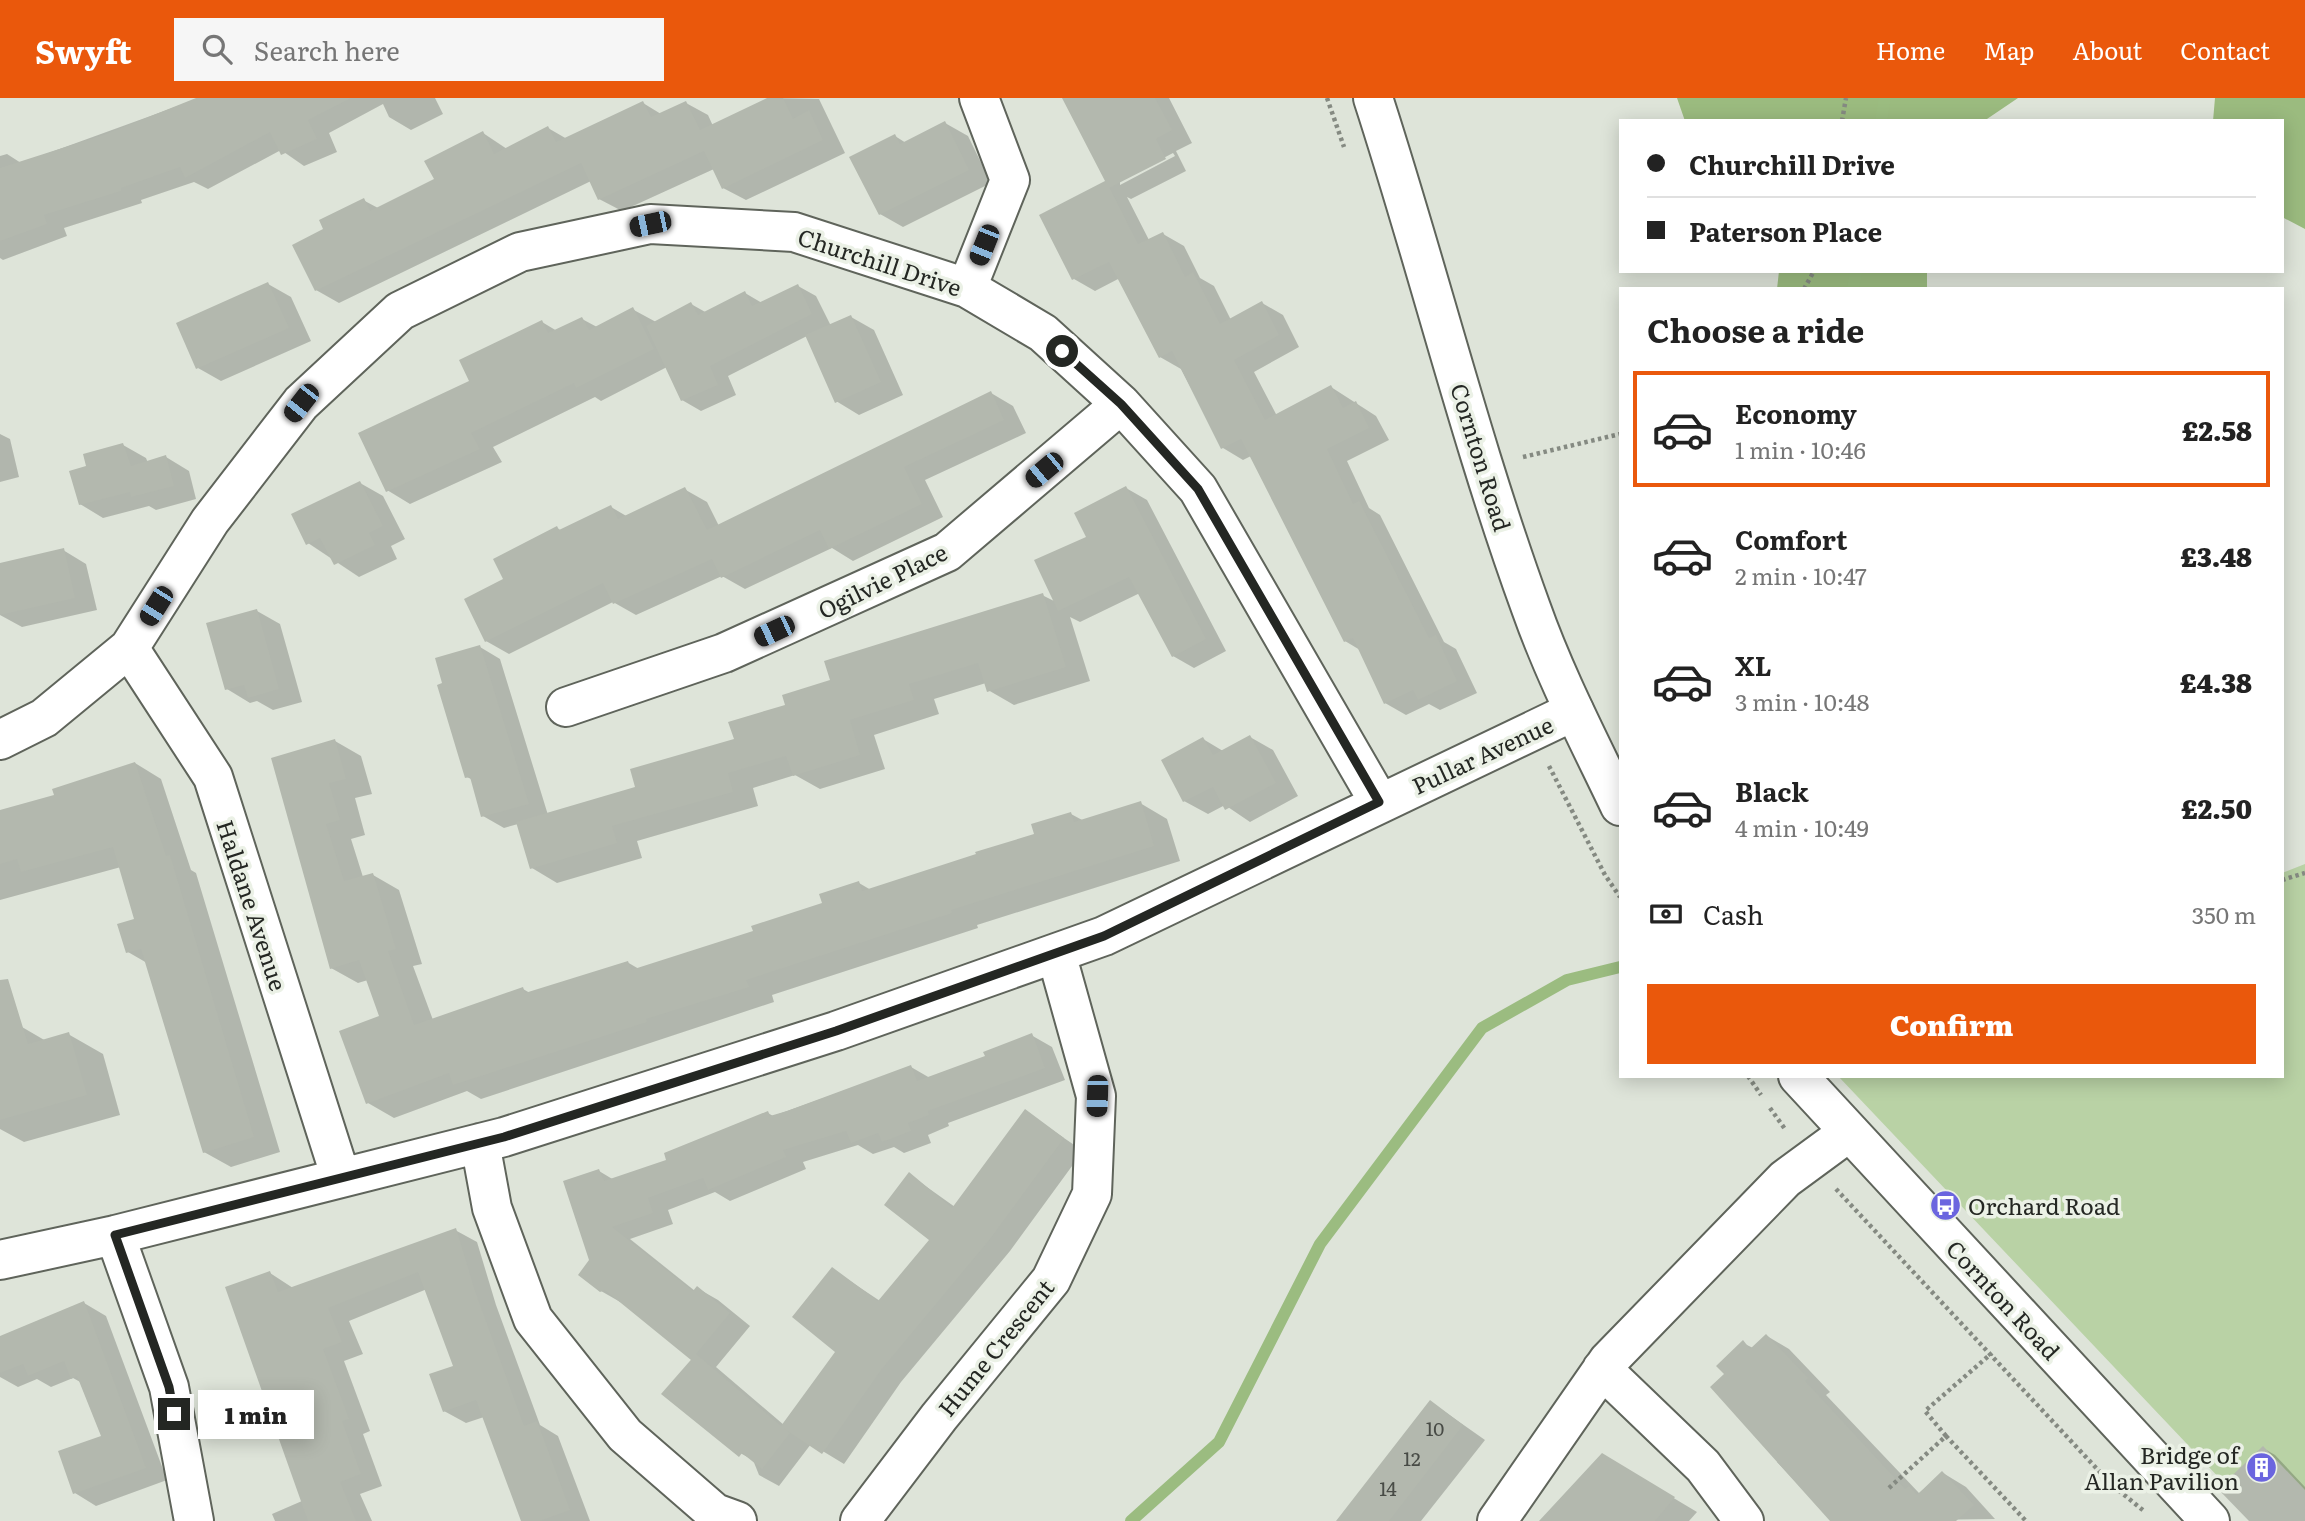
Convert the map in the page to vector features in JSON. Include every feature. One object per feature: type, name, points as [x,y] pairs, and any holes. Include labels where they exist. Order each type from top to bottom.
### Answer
[{"type":"street","points":[[967,288],[1010,180],[979,98]]},
{"type":"street","name":"Cornton Road","points":[[1373,98],[1483,466],[1531,610],[1574,711],[1619,804]]},
{"type":"street","name":"Churchill Drive","points":[[0,740],[44,718],[129,648],[210,521],[301,403],[400,311],[520,252],[650,224],[794,232],[967,288],[1042,333],[1121,404],[1198,489],[1379,802]]},
{"type":"street","name":"Ogilvie Place","points":[[566,707],[724,653],[947,552],[1121,404]]},
{"type":"street","name":"Haldane Avenue","points":[[129,648],[213,777],[341,1178]]},
{"type":"street","name":"Pullar Avenue","points":[[0,1260],[115,1235],[480,1143],[836,1031],[1104,936],[1379,802],[1574,711]]},
{"type":"street","name":"Hume Crescent","points":[[860,1521],[1051,1280],[1092,1194],[1097,1096],[1056,953]]},
{"type":"street","name":"Cornton Road","points":[[1800,1078],[2210,1521]]},
{"type":"street","points":[[1497,1521],[1602,1369],[1785,1179],[1849,1132]]},
{"type":"street","points":[[480,1143],[492,1208],[533,1319],[625,1436],[715,1513],[737,1521]]},
{"type":"street","points":[[115,1235],[169,1387],[194,1521]]},
{"type":"street","points":[[1602,1369],[1703,1466],[1744,1521]]},
{"type":"path","points":[[1842,119],[1846,98]]},
{"type":"path","points":[[1483,466],[1619,434]]},
{"type":"path","points":[[2284,879],[2305,873]]},
{"type":"path","points":[[1749,1078],[1808,1162],[1867,1218],[2112,1485],[2145,1512]]},
{"type":"path","points":[[2026,1521],[1925,1410],[2027,1324]]},
{"type":"path","points":[[1889,1488],[1946,1436]]},
{"type":"green space","points":[[1677,98],[2018,98],[1987,119],[1684,119]]},
{"type":"green space","points":[[2215,98],[2305,98],[2305,229],[2284,218],[2284,119],[2213,119]]},
{"type":"green space","points":[[1779,273],[1927,273],[1927,287],[1777,287]]},
{"type":"green space","points":[[2305,864],[2305,1521],[2260,1521],[1840,1078],[2284,1078],[2284,872]]},
{"type":"building","points":[[196,98],[351,98],[308,120],[317,139],[281,155],[270,132],[185,178],[180,167],[121,188],[121,191],[44,215],[47,224],[0,241],[0,168],[106,134]]},
{"type":"building","points":[[767,98],[783,98],[793,119],[809,110],[823,140],[722,189],[704,151],[598,200],[581,163],[315,291],[292,245],[323,229],[319,220],[364,198],[370,211],[434,179],[424,161],[483,131],[494,154],[548,126],[556,142],[643,101],[651,117],[686,101],[700,130]]},
{"type":"building","points":[[1062,98],[1155,98],[1172,130],[1156,139],[1166,159],[1109,188],[1138,244],[1163,232],[1185,277],[1193,272],[1220,324],[1262,301],[1279,335],[1234,360],[1265,420],[1331,385],[1343,408],[1356,401],[1369,428],[1327,449],[1353,504],[1359,501],[1429,638],[1436,635],[1457,681],[1418,700],[1413,690],[1384,704],[1353,638],[1344,642],[1241,439],[1221,449],[1172,351],[1159,358],[1109,262],[1072,280],[1039,215],[1105,181]]},
{"type":"building","points":[[945,121],[969,170],[879,215],[849,157],[895,134],[900,144]]},
{"type":"building","points":[[268,282],[289,328],[196,369],[176,323]]},
{"type":"building","points":[[798,284],[812,314],[710,366],[718,385],[681,401],[646,326],[691,302],[698,315],[745,291],[752,306]]},
{"type":"building","points":[[633,307],[654,349],[576,388],[574,383],[471,433],[480,449],[386,492],[358,433],[469,381],[459,360],[542,320],[548,333],[582,317],[589,330]]},
{"type":"building","points":[[851,315],[881,382],[835,403],[805,335]]},
{"type":"building","points":[[991,391],[1004,420],[904,467],[922,504],[829,549],[820,530],[721,578],[712,559],[613,604],[603,583],[485,642],[464,599],[503,579],[493,559],[557,526],[559,530],[611,505],[618,519],[685,487],[707,530]]},
{"type":"building","points":[[123,443],[131,466],[166,455],[174,486],[131,497],[130,492],[79,505],[69,471],[86,466],[83,454]]},
{"type":"building","points":[[360,481],[383,526],[369,533],[375,545],[334,565],[320,538],[306,545],[291,514]]},
{"type":"building","points":[[1126,486],[1206,639],[1172,657],[1129,577],[1058,611],[1034,560],[1086,537],[1074,513]]},
{"type":"building","points":[[64,548],[75,598],[0,615],[0,563]]},
{"type":"building","points":[[1043,593],[1066,667],[987,692],[978,663],[909,684],[914,700],[850,720],[860,755],[793,776],[786,756],[728,773],[733,792],[612,826],[617,843],[530,869],[516,822],[635,787],[630,769],[734,739],[728,722],[785,705],[782,695],[830,680],[824,661]]},
{"type":"building","points":[[257,609],[279,689],[248,698],[244,685],[225,690],[206,623]]},
{"type":"building","points":[[480,645],[529,804],[481,817],[470,777],[465,778],[437,685],[442,683],[435,658]]},
{"type":"building","points":[[1250,735],[1276,783],[1225,810],[1213,787],[1183,802],[1161,760],[1203,737],[1213,755]]},
{"type":"building","points":[[335,739],[346,779],[329,783],[340,820],[326,824],[344,881],[373,873],[396,949],[388,951],[414,1025],[523,987],[525,993],[628,961],[631,970],[753,931],[751,926],[822,903],[819,894],[859,881],[862,891],[976,854],[975,852],[1034,834],[1031,824],[1071,812],[1074,822],[1141,801],[1154,846],[951,910],[952,913],[746,980],[749,987],[646,1019],[647,1022],[453,1085],[449,1073],[366,1104],[339,1031],[379,1016],[359,960],[330,969],[271,758]]},
{"type":"building","points":[[135,762],[166,856],[170,855],[254,1137],[203,1153],[141,949],[126,953],[117,924],[134,919],[113,847],[21,872],[17,859],[0,864],[0,810],[54,795],[52,789]]},
{"type":"building","points":[[8,979],[28,1044],[69,1032],[87,1095],[0,1120],[0,980]]},
{"type":"building","points":[[1032,1033],[1045,1068],[928,1111],[929,1115],[908,1123],[911,1131],[882,1142],[878,1133],[851,1143],[846,1131],[783,1150],[786,1157],[708,1190],[703,1178],[648,1198],[653,1213],[612,1227],[693,1291],[697,1286],[730,1313],[691,1360],[605,1290],[600,1292],[578,1275],[589,1260],[563,1181],[599,1169],[604,1181],[666,1160],[664,1153],[768,1111],[770,1116],[787,1111],[911,1065],[917,1081],[985,1056],[983,1052]]},
{"type":"building","points":[[1025,1109],[1064,1138],[990,1239],[881,1370],[822,1454],[783,1428],[790,1433],[762,1469],[742,1453],[739,1457],[661,1394],[696,1354],[781,1426],[835,1352],[792,1317],[832,1267],[878,1301],[929,1240],[884,1205],[909,1172],[952,1208]]},
{"type":"building","points":[[456,1228],[475,1291],[524,1426],[537,1421],[570,1510],[540,1521],[521,1521],[476,1400],[443,1412],[429,1374],[453,1366],[418,1272],[328,1308],[342,1342],[323,1349],[349,1419],[342,1421],[361,1474],[340,1482],[356,1521],[308,1521],[225,1287],[270,1271],[278,1292]]},
{"type":"building","points":[[84,1301],[146,1468],[73,1494],[58,1451],[101,1436],[77,1376],[71,1379],[64,1361],[28,1376],[23,1364],[0,1373],[0,1336]]},
{"type":"building","points":[[1766,1334],[1808,1378],[1805,1381],[1905,1489],[1909,1486],[1917,1495],[1942,1471],[1974,1505],[1956,1521],[1830,1521],[1710,1387],[1724,1374],[1716,1366],[1743,1340],[1750,1349]]},
{"type":"building","points":[[1430,1400],[1463,1425],[1389,1521],[1336,1521]]},
{"type":"building","name":"Bridge of Allan Pavilion","points":[[2263,1446],[2305,1490],[2305,1521],[2249,1521],[2218,1489]]},
{"type":"building","points":[[1602,1453],[1675,1497],[1655,1521],[1539,1521]]},
{"type":"waterway","points":[[1881,119],[1885,98]]},
{"type":"waterway","points":[[1853,287],[1856,273]]},
{"type":"waterway","points":[[1131,1521],[1219,1442],[1320,1244],[1482,1028],[1567,980],[1619,967]]},
{"type":"place","name":"Orchard Road","points":[[1945,1205]]},
{"type":"place","name":"Bridge of Allan Pavilion","points":[[2262,1467]]},
{"type":"route","points":[[174,1414],[169,1387],[115,1235],[504,1137],[836,1031],[1104,936],[1379,802],[1198,489],[1121,404],[1062,351]]}]
